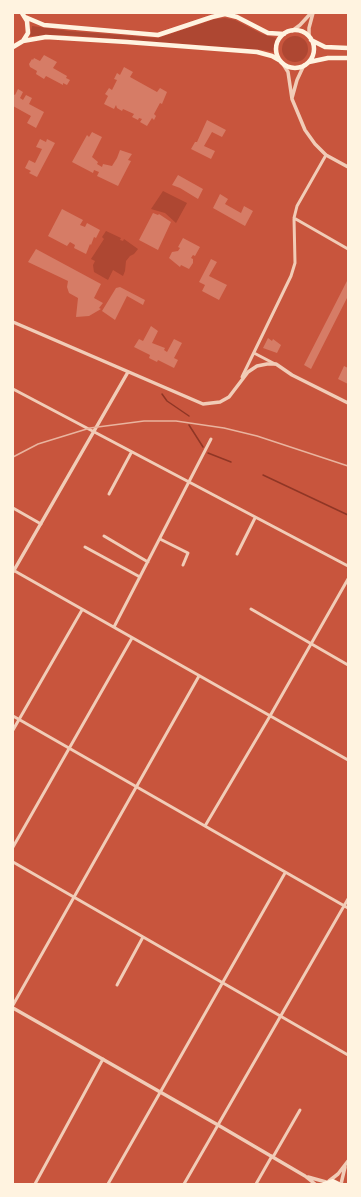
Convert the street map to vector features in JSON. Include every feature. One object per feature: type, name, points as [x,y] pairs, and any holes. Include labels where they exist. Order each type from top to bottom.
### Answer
[{"type":"main road","points":[[23,14],[44,25],[158,35],[225,14],[237,17],[268,33],[284,34],[292,31],[302,32],[324,47],[348,48]]},
{"type":"main road","points":[[23,14],[28,27],[28,33],[23,41]]},
{"type":"main road","points":[[279,60],[276,52],[277,44],[284,34]]},
{"type":"main road","points":[[13,47],[23,41],[46,37],[127,42],[257,52],[272,56],[283,64],[294,68],[321,58],[348,58]]},
{"type":"main road","points":[[309,62],[313,52],[310,38]]},
{"type":"main road","points":[[326,1182],[340,1184]]},
{"type":"street","points":[[292,31],[300,26],[312,13]]},
{"type":"street","points":[[310,38],[308,32],[312,13]]},
{"type":"street","points":[[283,64],[288,72],[292,99],[305,130],[315,144],[326,154],[348,167]]},
{"type":"street","points":[[292,99],[304,65]]},
{"type":"street","points":[[13,322],[192,400],[203,404],[220,402],[229,397],[236,389],[291,276],[295,263],[294,218],[297,206],[326,154]]},
{"type":"street","points":[[294,218],[348,249]]},
{"type":"street","points":[[254,353],[276,364],[292,376],[348,403]]},
{"type":"street","points":[[242,377],[257,366],[276,364]]},
{"type":"street","points":[[128,372],[13,571],[348,760]]},
{"type":"street","points":[[13,389],[348,566]]},
{"type":"street","points":[[114,627],[211,438]]},
{"type":"street","points":[[109,494],[131,452]]},
{"type":"street","points":[[13,508],[41,524]]},
{"type":"street","points":[[237,554],[255,518]]},
{"type":"street","points":[[104,536],[148,562]]},
{"type":"street","points":[[160,539],[188,553],[183,564]]},
{"type":"street","points":[[85,547],[140,577]]},
{"type":"street","points":[[205,826],[312,644],[348,579]]},
{"type":"street","points":[[251,608],[348,665]]},
{"type":"street","points":[[13,730],[82,610]]},
{"type":"street","points":[[13,847],[132,638]]},
{"type":"street","points":[[13,1005],[199,676]]},
{"type":"street","points":[[13,716],[284,873],[348,908]]},
{"type":"street","points":[[13,862],[348,1055]]},
{"type":"street","points":[[108,1184],[284,873]]},
{"type":"street","points":[[184,1184],[348,899]]},
{"type":"street","points":[[117,985],[143,937]]},
{"type":"street","points":[[13,1008],[160,1091],[305,1176],[315,1184]]},
{"type":"street","points":[[35,1184],[103,1059]]},
{"type":"street","points":[[256,1184],[300,1110]]},
{"type":"street","points":[[305,1176],[326,1182],[347,1162]]},
{"type":"street","points":[[340,1184],[347,1162]]},
{"type":"shaded area","points":[[225,18],[235,20],[262,34],[276,38],[273,52],[264,50],[64,35],[30,36],[32,26],[69,31],[158,38],[215,19]]},
{"type":"shaded area","points":[[295,36],[304,40],[308,49],[304,58],[295,62],[286,58],[282,49],[286,40]]},
{"type":"shaded area","points":[[163,191],[187,203],[176,223],[165,213],[151,209]]},
{"type":"shaded area","points":[[106,231],[121,238],[120,240],[123,241],[124,239],[138,249],[126,261],[123,276],[113,270],[108,280],[94,272],[93,265],[95,261],[91,259],[104,239],[102,237]]},
{"type":"building","points":[[44,55],[57,62],[53,68],[67,76],[66,78],[70,80],[67,85],[63,83],[63,85],[46,76],[44,79],[36,74],[37,71],[30,67],[29,64],[32,59],[33,60],[34,58],[40,61]]},
{"type":"building","points":[[124,67],[133,72],[130,77],[157,92],[160,88],[167,92],[162,104],[160,103],[154,114],[156,116],[154,120],[152,118],[147,126],[140,122],[142,119],[139,118],[138,120],[132,117],[134,114],[123,109],[122,111],[117,108],[116,105],[114,109],[104,104],[108,96],[105,94],[109,88],[112,90],[117,80],[114,79],[117,73],[120,75]]},
{"type":"building","points":[[18,89],[23,92],[20,98],[23,100],[26,95],[32,98],[29,104],[44,112],[36,128],[27,123],[31,116],[13,106],[13,94],[15,95]]},
{"type":"building","points":[[207,120],[226,130],[222,137],[212,132],[204,146],[215,151],[211,159],[191,149],[195,142],[197,142]]},
{"type":"building","points":[[92,132],[102,137],[92,157],[98,162],[97,164],[102,167],[103,164],[112,166],[120,150],[132,154],[128,160],[131,161],[118,186],[97,176],[99,172],[94,170],[93,173],[72,162],[87,135],[89,137]]},
{"type":"building","points":[[40,139],[46,142],[47,139],[55,143],[37,177],[29,173],[31,171],[25,168],[29,160],[35,163],[42,149],[36,147]]},
{"type":"building","points":[[178,175],[203,189],[198,199],[172,185]]},
{"type":"building","points":[[220,194],[228,199],[225,204],[241,213],[244,206],[253,211],[245,226],[213,208]]},
{"type":"building","points":[[62,209],[83,220],[80,225],[85,227],[87,223],[100,230],[96,238],[94,237],[86,254],[74,248],[75,245],[70,242],[67,246],[48,236]]},
{"type":"building","points":[[153,213],[159,214],[171,222],[158,250],[139,240]]},
{"type":"building","points":[[183,238],[200,247],[195,256],[193,255],[191,258],[193,259],[193,263],[189,269],[181,265],[180,267],[169,258],[172,252],[178,251],[180,248],[178,247]]},
{"type":"building","points":[[36,249],[101,284],[94,298],[103,303],[99,308],[101,309],[89,316],[76,317],[78,298],[69,293],[67,287],[68,281],[28,262]]},
{"type":"building","points":[[211,259],[217,262],[209,276],[227,285],[219,300],[202,291],[205,285],[199,282]]},
{"type":"building","points":[[348,279],[348,296],[311,369],[304,365]]},
{"type":"building","points":[[120,287],[145,300],[143,305],[127,296],[115,320],[102,311],[116,288]]},
{"type":"building","points":[[151,326],[158,331],[152,343],[165,348],[164,350],[167,352],[174,339],[182,343],[174,358],[178,360],[174,368],[158,360],[157,362],[149,358],[150,355],[134,347],[139,339],[143,341]]},
{"type":"building","points":[[268,338],[272,341],[273,339],[281,345],[277,353],[263,348]]},
{"type":"building","points":[[344,366],[348,368],[348,384],[338,379]]},
{"type":"waterway","points":[[162,394],[167,401],[189,416]]},
{"type":"waterway","points":[[189,425],[203,447]]},
{"type":"waterway","points":[[208,453],[231,462]]},
{"type":"waterway","points":[[263,475],[348,515]]},
{"type":"railway","points":[[13,457],[38,444],[90,428],[144,421],[176,421],[224,428],[257,436],[348,466]]}]
